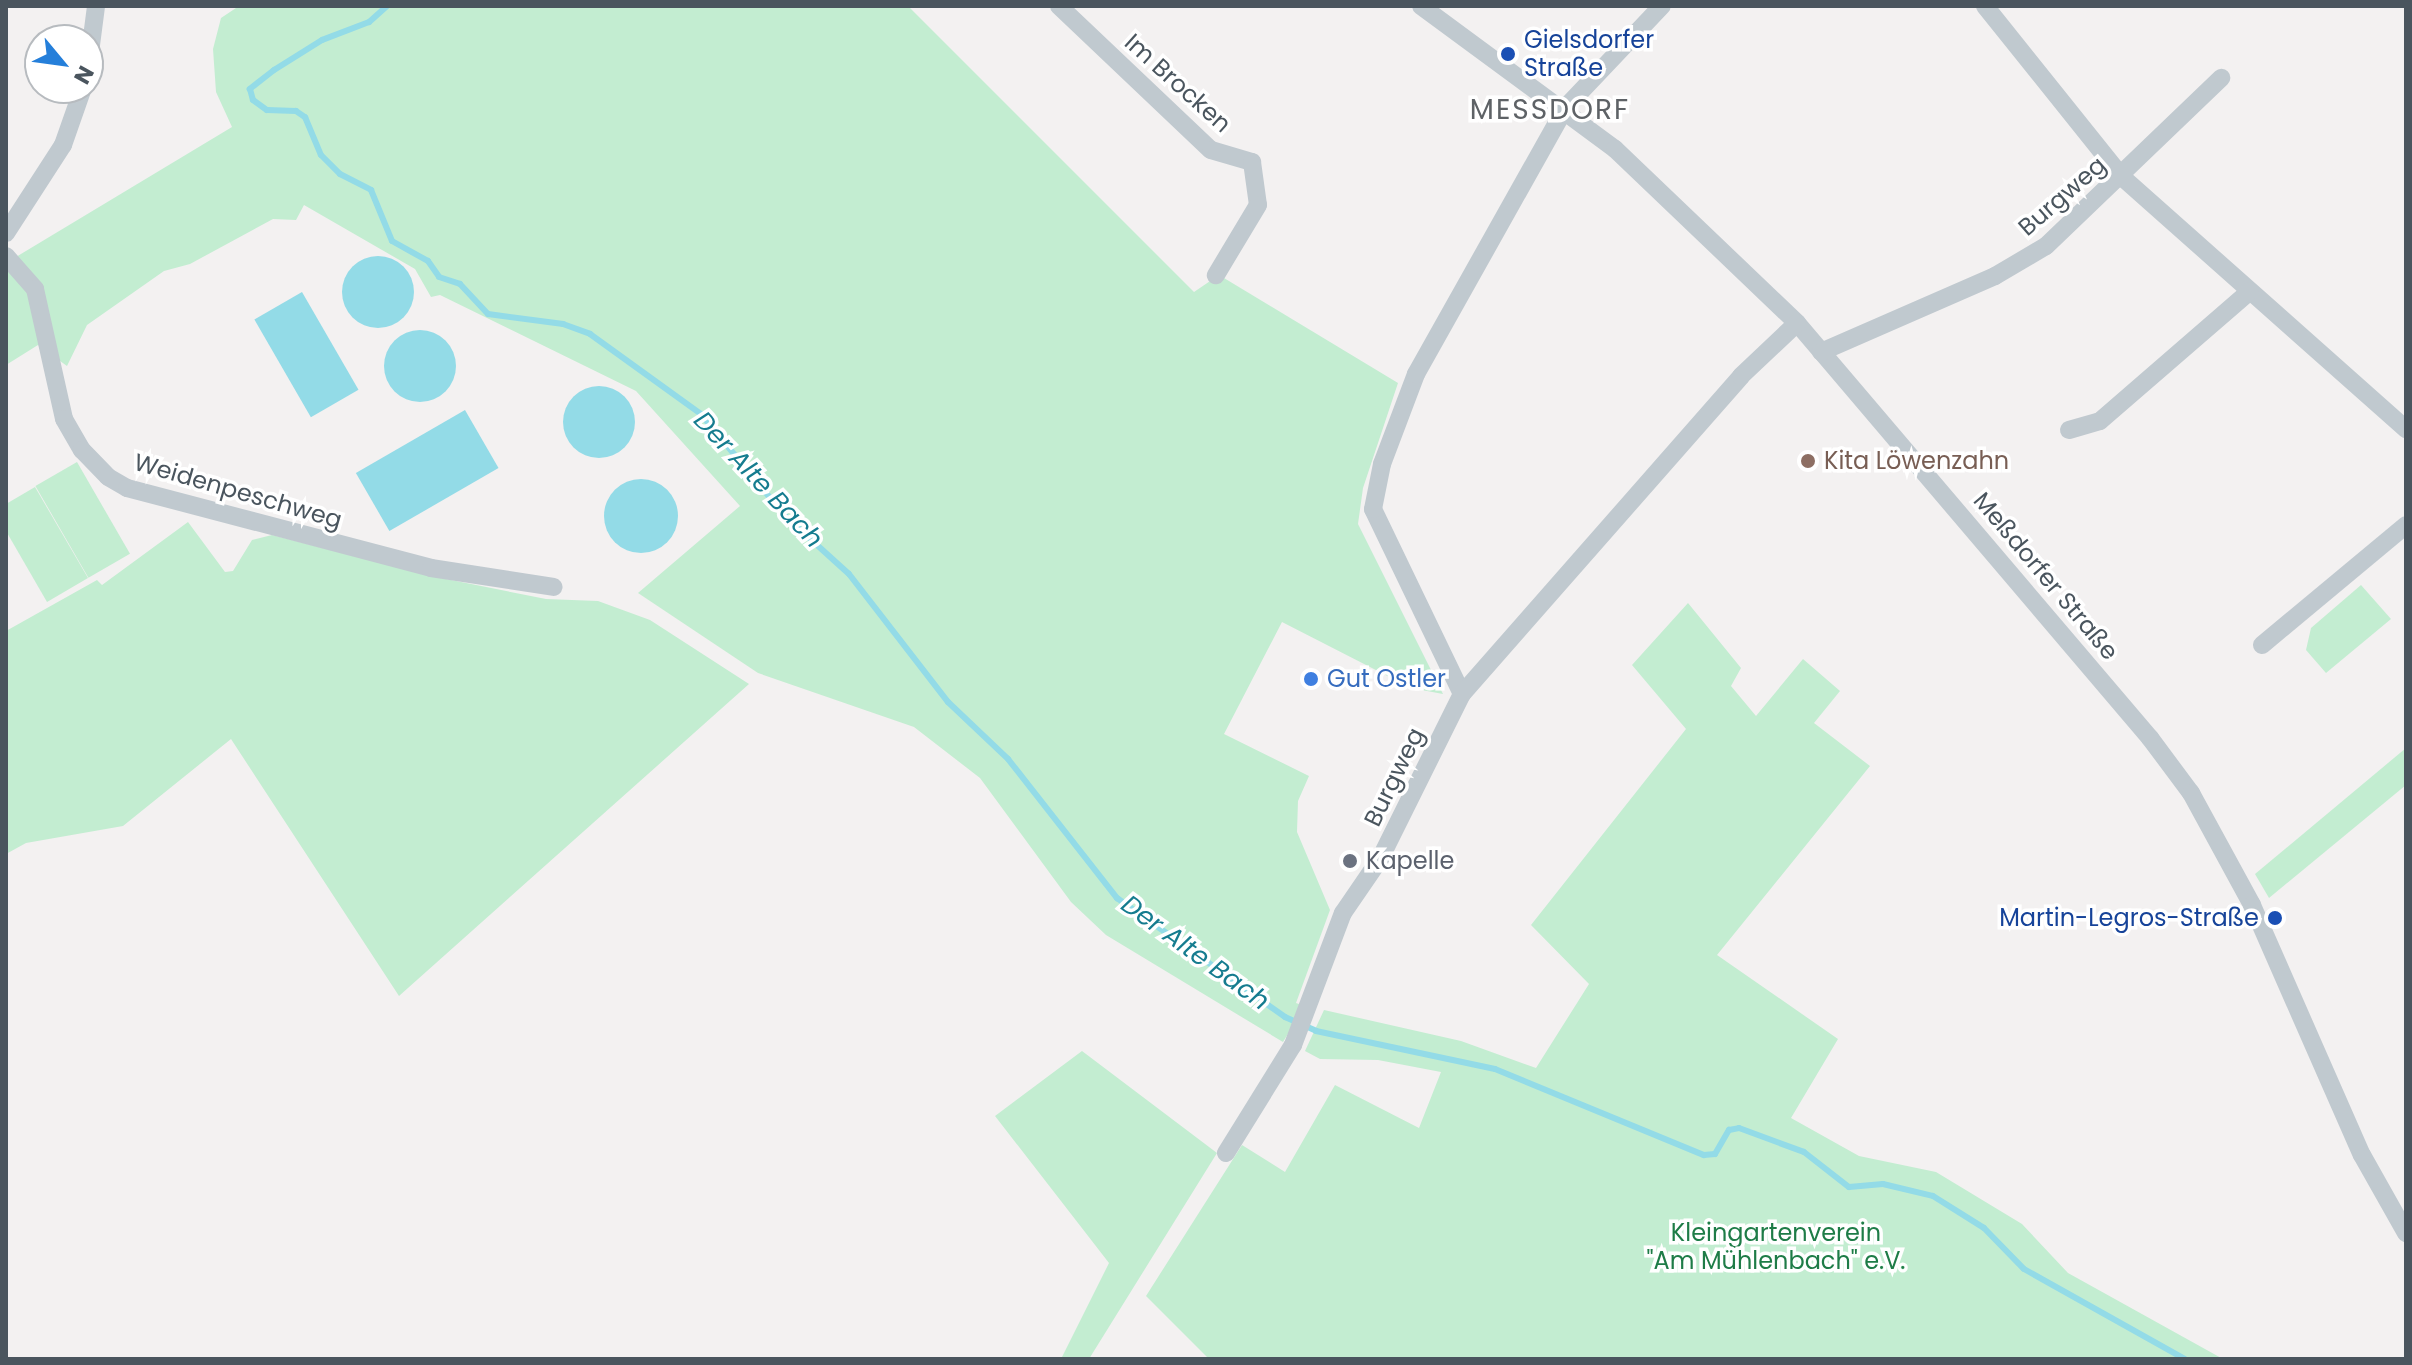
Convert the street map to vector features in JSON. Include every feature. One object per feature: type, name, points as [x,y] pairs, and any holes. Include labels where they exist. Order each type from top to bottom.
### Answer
[{"type":"street","name":"Im Brocken","points":[[1059,6],[1211,150],[1252,162],[1258,205],[1216,275]]},
{"type":"street","name":"Meßdorfer Straße","points":[[1421,6],[1566,107],[1797,323],[2141,726],[2191,793],[2252,905],[2362,1155],[2406,1233]]},
{"type":"street","points":[[1462,694],[1384,536],[1373,509],[1375,490],[1416,374],[1566,107],[1662,6]]},
{"type":"street","points":[[1985,6],[2122,177],[2406,429]]},
{"type":"street","name":"Burgweg","points":[[1821,352],[1995,276],[2046,246],[2122,177],[2221,78]]},
{"type":"street","points":[[6,233],[63,145],[77,104]]},
{"type":"street","name":"Weidenpeschweg","points":[[6,256],[35,289],[64,419],[82,450],[118,482],[431,568],[554,587]]},
{"type":"street","points":[[2069,430],[2100,421],[2250,291]]},
{"type":"street","name":"Burgweg","points":[[1226,1153],[1293,1045],[1312,1002],[1343,913],[1380,859],[1462,694],[1741,376],[1797,323]]},
{"type":"street","points":[[2262,645],[2406,525]]},
{"type":"green space","points":[[239,6],[908,6],[1194,292],[1219,275],[1398,383],[1363,488],[1358,524],[1443,694],[1411,688],[1282,622],[1224,734],[1309,776],[1298,801],[1297,832],[1330,910],[1296,1003],[1305,1006],[1283,1042],[1106,935],[1071,902],[980,778],[914,727],[758,673],[638,593],[740,506],[636,391],[440,295],[431,297],[415,269],[304,205],[296,220],[273,219],[190,264],[164,271],[87,325],[67,366],[38,345],[6,365],[6,263],[232,127],[216,92],[213,49],[221,18]]},
{"type":"green space","points":[[77,462],[130,554],[88,578],[35,486]]},
{"type":"green space","points":[[35,487],[88,578],[47,602],[6,531],[6,504]]},
{"type":"green space","points":[[188,522],[225,572],[233,571],[252,540],[272,535],[436,577],[546,599],[598,601],[650,620],[749,684],[399,996],[231,739],[123,826],[26,843],[6,854],[6,631],[97,580],[102,585]]},
{"type":"green space","points":[[2361,585],[2391,619],[2326,673],[2306,650],[2311,628]]},
{"type":"green space","name":"Kleingartenverein \"Am Mühlenbach\" e.V.","points":[[1688,603],[1741,668],[1731,686],[1756,716],[1803,659],[1840,691],[1814,723],[1870,766],[1717,955],[1838,1039],[1791,1118],[1859,1156],[1936,1172],[2022,1224],[2068,1273],[2223,1359],[1209,1359],[1146,1296],[1242,1145],[1285,1172],[1335,1085],[1419,1128],[1441,1072],[1378,1060],[1320,1059],[1305,1051],[1324,1010],[1461,1041],[1536,1068],[1589,984],[1531,925],[1686,729],[1632,665]]},
{"type":"green space","points":[[2406,748],[2406,785],[2269,898],[2255,874]]},
{"type":"green space","points":[[1082,1051],[1217,1153],[1089,1359],[1061,1359],[1109,1263],[995,1116]]},
{"type":"water","points":[[378,256],[404,266],[414,292],[404,318],[378,328],[352,318],[342,292],[352,266]]},
{"type":"water","points":[[302,292],[358,390],[311,417],[254,320]]},
{"type":"water","points":[[420,330],[440,336],[450,346],[456,366],[450,386],[440,396],[420,402],[400,396],[390,386],[384,366],[390,346],[400,336]]},
{"type":"water","points":[[599,386],[619,392],[629,402],[635,422],[629,442],[619,452],[599,458],[579,452],[569,442],[563,422],[569,402],[579,392]]},
{"type":"water","points":[[465,410],[499,468],[389,531],[356,473]]},
{"type":"water","points":[[641,479],[662,485],[672,495],[678,516],[672,537],[662,547],[641,553],[620,547],[610,537],[604,516],[610,495],[620,485]]},
{"type":"waterway","name":"Der Alte Bach","points":[[387,6],[369,22],[322,40],[274,70],[250,89],[253,100],[267,110],[296,111],[305,117],[321,155],[340,174],[371,190],[392,241],[428,261],[439,277],[460,284],[488,314],[563,324],[590,334],[701,414],[785,516],[849,574],[948,702],[1008,759],[1117,898],[1285,1017],[1316,1031],[1495,1069],[1704,1155],[1715,1154],[1729,1130],[1739,1128],[1804,1152],[1849,1187],[1883,1184],[1933,1196],[1984,1228],[2024,1269],[2185,1359]]},
{"type":"place","name":"Gielsdorfer Straße","points":[[1508,54]]},
{"type":"place","name":"Kita Löwenzahn","points":[[1808,461]]},
{"type":"place","name":"Gut Ostler","points":[[1311,679]]},
{"type":"place","name":"Kapelle","points":[[1350,861]]},
{"type":"place","name":"Martin-Legros-Straße","points":[[2275,918]]},
{"type":"district","name":"MESSDORF","points":[[1550,110]]}]
